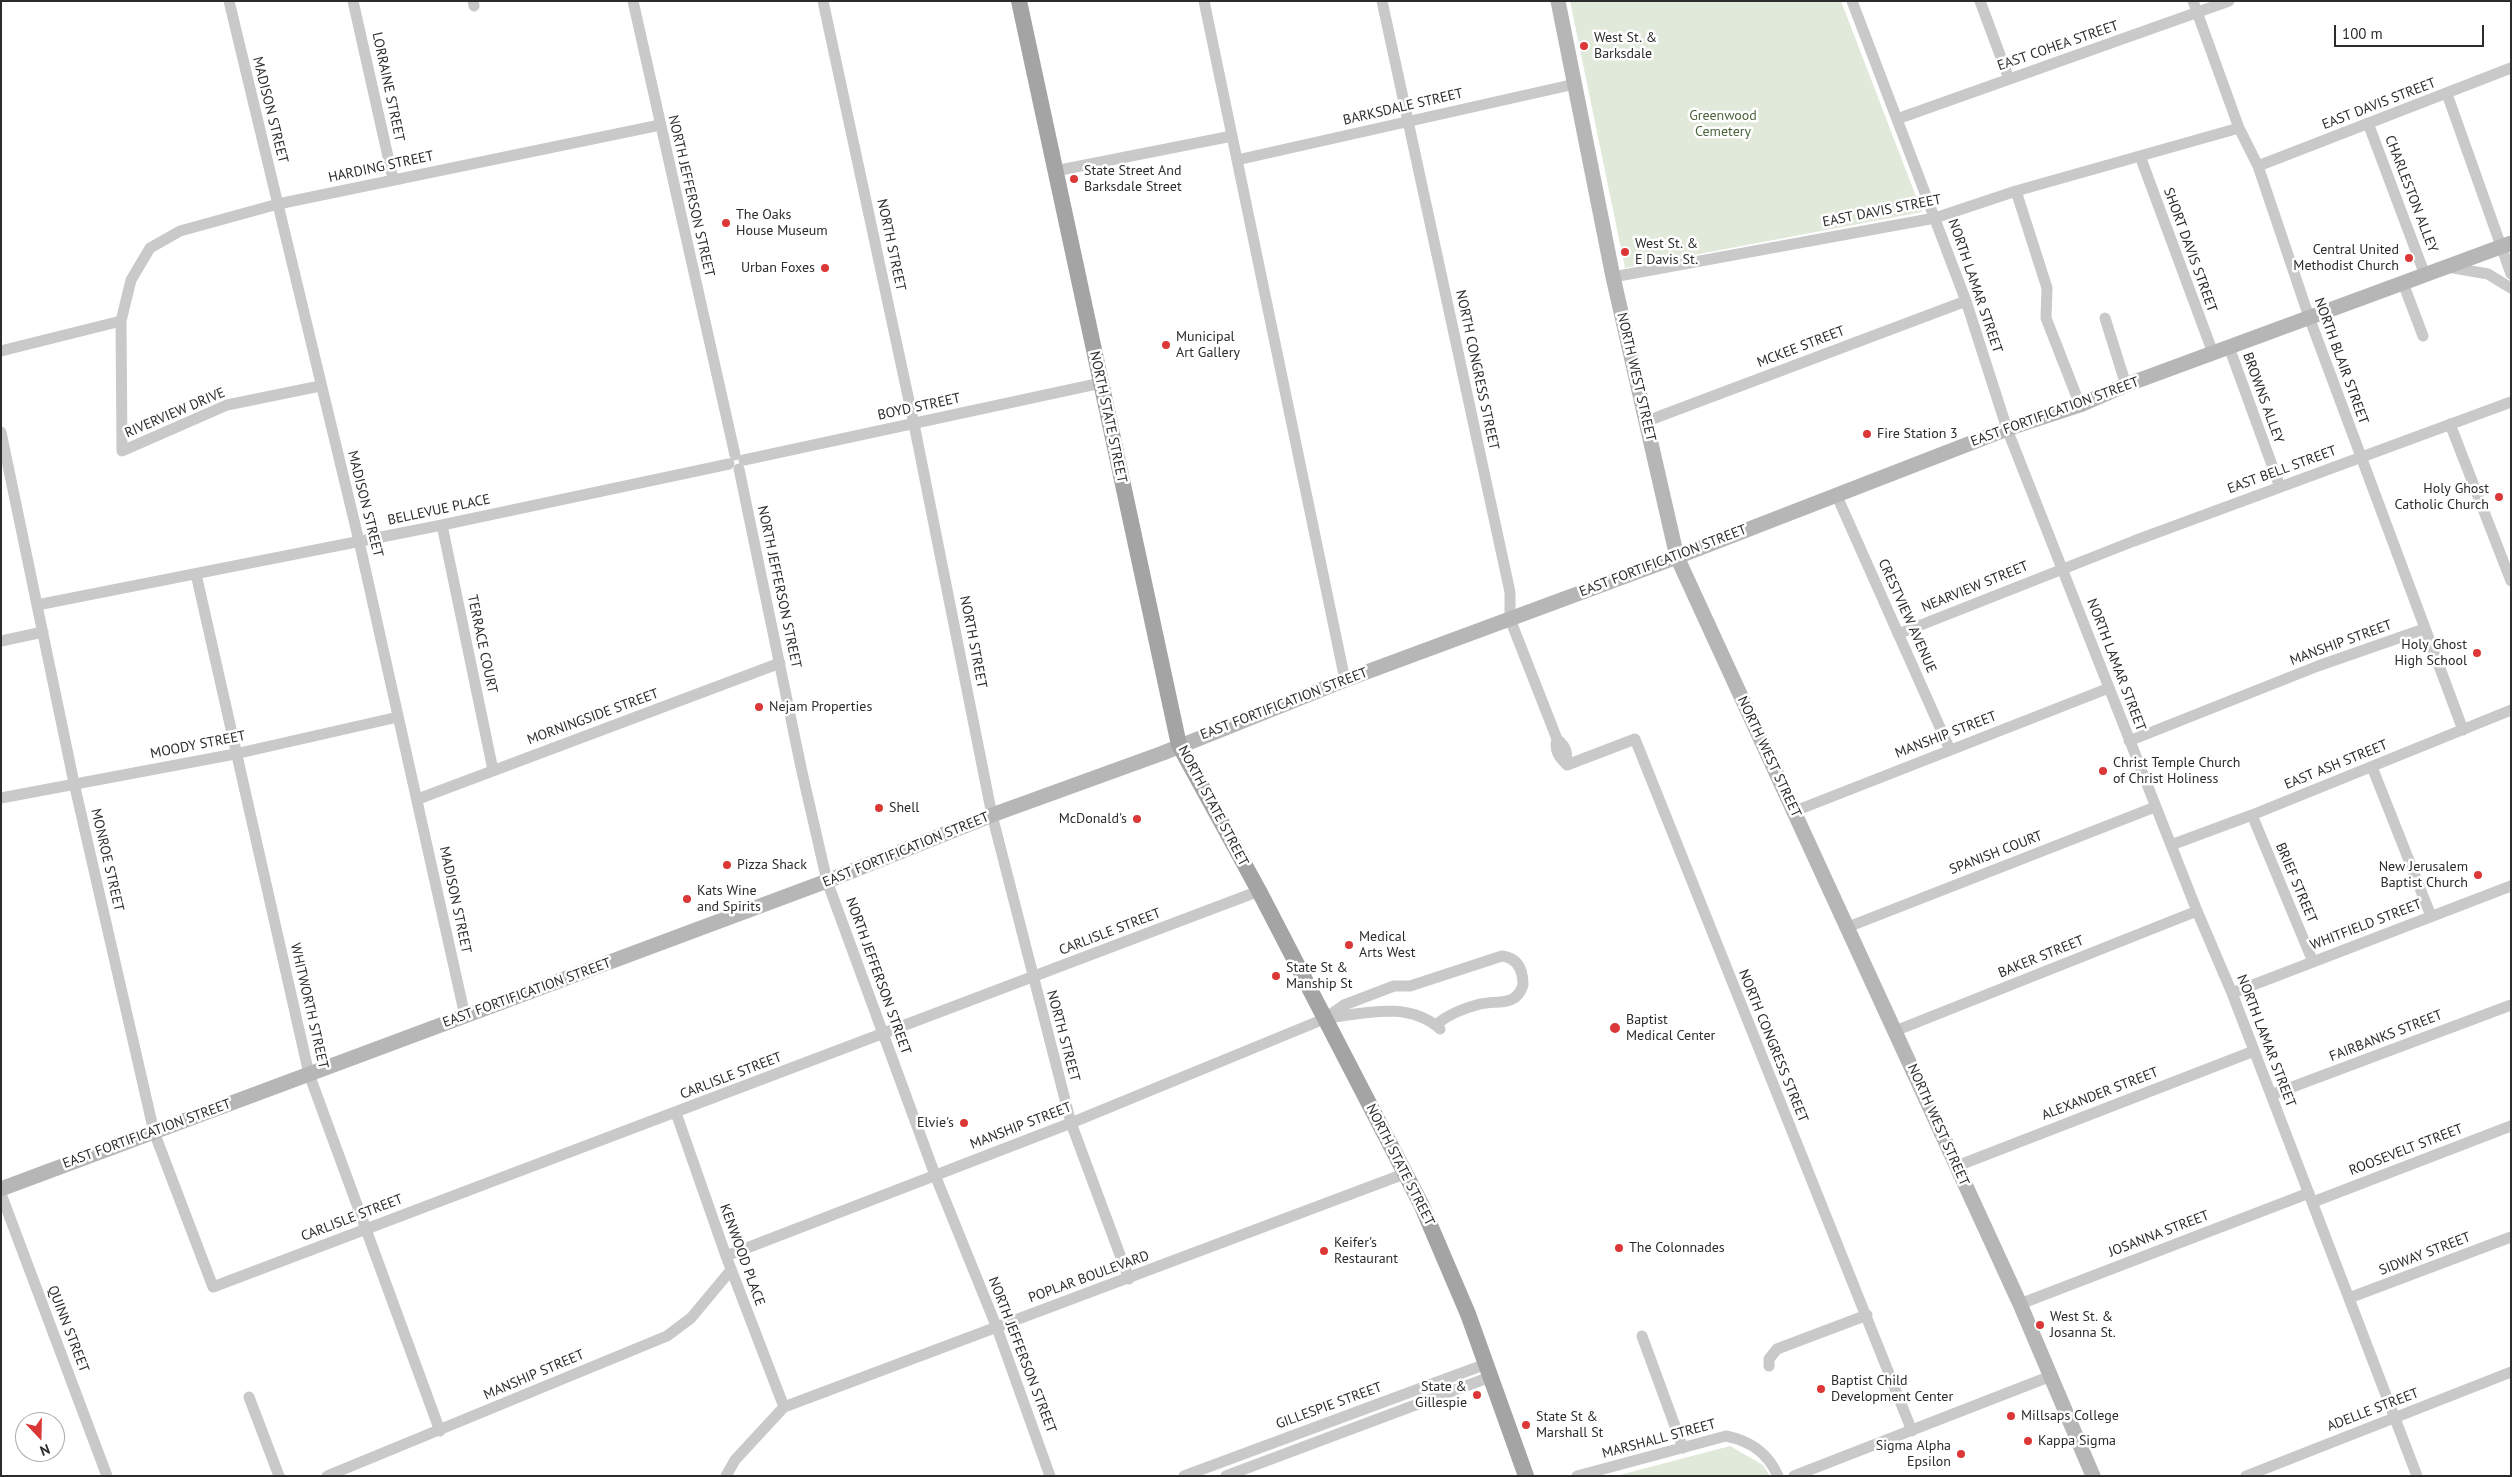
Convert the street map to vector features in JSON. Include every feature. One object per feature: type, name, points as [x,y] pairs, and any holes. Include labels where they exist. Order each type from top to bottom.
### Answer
[{"type":"main road","name":"NORTH STATE STREET","points":[[1019,1],[1180,745],[1259,891],[1438,1244],[1488,1371],[1526,1476]]},
{"type":"street","name":"MADISON STREET","points":[[229,1],[320,386],[359,541],[465,1016]]},
{"type":"street","name":"LORRAINE STREET","points":[[353,1],[393,180]]},
{"type":"street","name":"NORTH JEFFERSON STREET","points":[[633,1],[737,462],[828,881],[935,1175],[997,1328],[1050,1476]]},
{"type":"street","name":"NORTH STREET","points":[[823,1],[914,424],[992,815],[1070,1123],[1129,1279]]},
{"type":"street","points":[[1204,1],[1345,680]]},
{"type":"street","name":"NORTH CONGRESS STREET","points":[[1382,1],[1510,592],[1510,620],[1557,739],[1555,747],[1558,756],[1567,765],[1635,739],[1772,1085],[1868,1315],[1912,1431]]},
{"type":"street","name":"NORTH WEST STREET","points":[[1558,1],[1613,277],[1676,556],[1795,811],[2020,1304],[2093,1476]]},
{"type":"street","name":"NORTH LAMAR STREET","points":[[1852,1],[1966,300],[2007,429],[2063,568],[2129,741],[2232,993],[2417,1476]]},
{"type":"street","points":[[1980,1],[2009,79]]},
{"type":"street","name":"NORTH BLAIR STREET","points":[[2193,1],[2239,128],[2258,166],[2309,317],[2463,730]]},
{"type":"street","name":"EAST COHEA STREET","points":[[1897,119],[2229,1]]},
{"type":"street","name":"EAST DAVIS STREET","points":[[2258,166],[2511,68]]},
{"type":"street","name":"BARKSDALE STREET","points":[[1237,160],[1575,84]]},
{"type":"street","points":[[2447,94],[2506,245],[2511,274]]},
{"type":"street","name":"CHARLESTON ALLEY","points":[[2368,124],[2425,274]]},
{"type":"street","name":"HARDING STREET","points":[[131,280],[150,248],[180,231],[278,204],[660,125]]},
{"type":"street","name":"EAST DAVIS STREET","points":[[1613,277],[1935,218],[2016,191],[2239,128]]},
{"type":"street","points":[[1055,171],[1232,136]]},
{"type":"street","name":"SHORT DAVIS STREET","points":[[2140,156],[2213,353]]},
{"type":"street","points":[[2016,191],[2046,288],[2046,318],[2080,405]]},
{"type":"street","name":"EAST FORTIFICATION STREET","points":[[1,1189],[828,881],[992,815],[1088,781],[1345,680],[1510,620],[2007,429],[2080,405],[2213,353],[2506,245]]},
{"type":"street","points":[[2446,267],[2488,274],[2511,288]]},
{"type":"street","name":"RIVERVIEW DRIVE","points":[[131,280],[121,321],[122,451],[226,405],[320,386]]},
{"type":"street","points":[[2403,283],[2424,336]]},
{"type":"street","name":"MCKEE STREET","points":[[1647,421],[1966,300]]},
{"type":"street","points":[[2106,318],[2126,386]]},
{"type":"street","points":[[1,351],[121,321]]},
{"type":"street","name":"BROWNS ALLEY","points":[[2229,347],[2280,487]]},
{"type":"street","name":"BOYD STREET","points":[[737,462],[1101,384]]},
{"type":"street","name":"EAST BELL STREET","points":[[2063,568],[2511,402]]},
{"type":"street","points":[[2450,424],[2511,580]]},
{"type":"street","name":"MONROE STREET","points":[[1,432],[74,783],[154,1132],[213,1287]]},
{"type":"street","name":"BELLEVUE PLACE","points":[[37,605],[442,525],[737,462]]},
{"type":"street","name":"CRESTVIEW AVENUE","points":[[1836,494],[1950,750]]},
{"type":"street","name":"TERRACE COURT","points":[[442,525],[493,770]]},
{"type":"street","name":"NEARVIEW STREET","points":[[1898,634],[2063,568]]},
{"type":"street","name":"WHITWORTH STREET","points":[[196,574],[235,754],[309,1074],[440,1431]]},
{"type":"street","name":"MANSHIP STREET","points":[[2129,741],[2318,666],[2424,629]]},
{"type":"street","points":[[1,641],[43,632]]},
{"type":"street","name":"MORNINGSIDE STREET","points":[[418,799],[780,663]]},
{"type":"street","name":"MANSHIP STREET","points":[[1795,811],[2109,688]]},
{"type":"street","name":"EAST ASH STREET","points":[[2171,845],[2252,815],[2511,710]]},
{"type":"street","name":"MOODY STREET","points":[[1,798],[235,754],[398,717]]},
{"type":"street","points":[[2372,767],[2431,916]]},
{"type":"street","name":"SPANISH COURT","points":[[1848,927],[2155,806]]},
{"type":"street","name":"BRIEF STREET","points":[[2252,815],[2313,962]]},
{"type":"street","name":"WHITFIELD STREET","points":[[2232,993],[2511,886]]},
{"type":"street","name":"CARLISLE STREET","points":[[213,1287],[1259,891]]},
{"type":"street","name":"BAKER STREET","points":[[1895,1031],[2197,911]]},
{"type":"street","name":"MANSHIP STREET","points":[[726,1256],[1070,1123],[1324,1019],[1367,1011],[1398,1011],[1439,1027],[1444,1018],[1480,1004],[1504,1003],[1517,997],[1523,985],[1522,973],[1517,963],[1511,958],[1502,956],[1410,986],[1394,986],[1344,1005],[1324,1019]]},
{"type":"street","name":"FAIRBANKS STREET","points":[[2271,1095],[2511,1005]]},
{"type":"street","name":"ALEXANDER STREET","points":[[1957,1166],[2254,1051]]},
{"type":"street","name":"KENWOOD PLACE","points":[[676,1113],[731,1270],[784,1407]]},
{"type":"street","name":"ROOSEVELT STREET","points":[[2311,1197],[2511,1126]]},
{"type":"street","name":"POPLAR BOULEVARD","points":[[726,1476],[734,1460],[784,1407],[1129,1279],[1404,1174]]},
{"type":"street","name":"QUINN STREET","points":[[1,1194],[107,1476]]},
{"type":"street","name":"JOSANNA STREET","points":[[2020,1304],[2311,1197]]},
{"type":"street","name":"SIDWAY STREET","points":[[2349,1298],[2511,1237]]},
{"type":"street","name":"MANSHIP STREET","points":[[327,1476],[667,1336],[691,1318],[731,1270]]},
{"type":"street","points":[[1769,1366],[1772,1354],[1777,1349],[1868,1315]]},
{"type":"street","points":[[1642,1336],[1683,1448]]},
{"type":"street","points":[[1226,1476],[1488,1371]]},
{"type":"street","name":"GILLESPIE STREET","points":[[1184,1476],[1488,1371]]},
{"type":"street","name":"ADELLE STREET","points":[[2246,1476],[2511,1372]]},
{"type":"street","points":[[1794,1476],[2051,1376]]},
{"type":"street","points":[[249,1397],[279,1476]]},
{"type":"street","name":"MARSHALL STREET","points":[[1577,1476],[1726,1436],[1739,1438],[1754,1446],[1771,1460],[1778,1476]]},
{"type":"green space","name":"Greenwood Cemetery","points":[[1570,1],[1841,1],[1922,212],[1625,268]]},
{"type":"green space","points":[[1730,1446],[1763,1465],[1770,1476],[1616,1476]]},
{"type":"place","name":"West St. & Barksdale","points":[[1584,46]]},
{"type":"place","name":"State Street And Barksdale Street","points":[[1074,179]]},
{"type":"place","name":"The Oaks House Museum","points":[[726,223]]},
{"type":"place","name":"West St. & E Davis St.","points":[[1625,252]]},
{"type":"place","name":"Central United Methodist Church","points":[[2409,258]]},
{"type":"place","name":"Urban Foxes","points":[[825,268]]},
{"type":"place","name":"Municipal Art Gallery","points":[[1166,345]]},
{"type":"place","name":"Fire Station 3","points":[[1867,434]]},
{"type":"place","name":"Holy Ghost Catholic Church","points":[[2499,497]]},
{"type":"place","name":"Holy Ghost High School","points":[[2477,653]]},
{"type":"place","name":"Nejam Properties","points":[[759,707]]},
{"type":"place","name":"Christ Temple Church of Christ Holiness","points":[[2103,771]]},
{"type":"place","name":"Shell","points":[[879,808]]},
{"type":"place","name":"McDonald's","points":[[1137,819]]},
{"type":"place","name":"Pizza Shack","points":[[727,865]]},
{"type":"place","name":"New Jerusalem Baptist Church","points":[[2478,875]]},
{"type":"place","name":"Kats Wine and Spirits","points":[[687,899]]},
{"type":"place","name":"Medical Arts West","points":[[1349,945]]},
{"type":"place","name":"State St & Manship St","points":[[1276,976]]},
{"type":"place","name":"Baptist Medical Center","points":[[1615,1028]]},
{"type":"place","name":"Elvie's","points":[[964,1123]]},
{"type":"place","name":"The Colonnades","points":[[1619,1248]]},
{"type":"place","name":"Keifer's Restaurant","points":[[1324,1251]]},
{"type":"place","name":"West St. & Josanna St.","points":[[2040,1325]]},
{"type":"place","name":"Baptist Child Development Center","points":[[1821,1389]]},
{"type":"place","name":"State & Gillespie","points":[[1477,1395]]},
{"type":"place","name":"Millsaps College","points":[[2011,1416]]},
{"type":"place","name":"State St & Marshall St","points":[[1526,1425]]},
{"type":"place","name":"Kappa Sigma","points":[[2028,1441]]},
{"type":"place","name":"Sigma Alpha Epsilon","points":[[1961,1454]]}]
